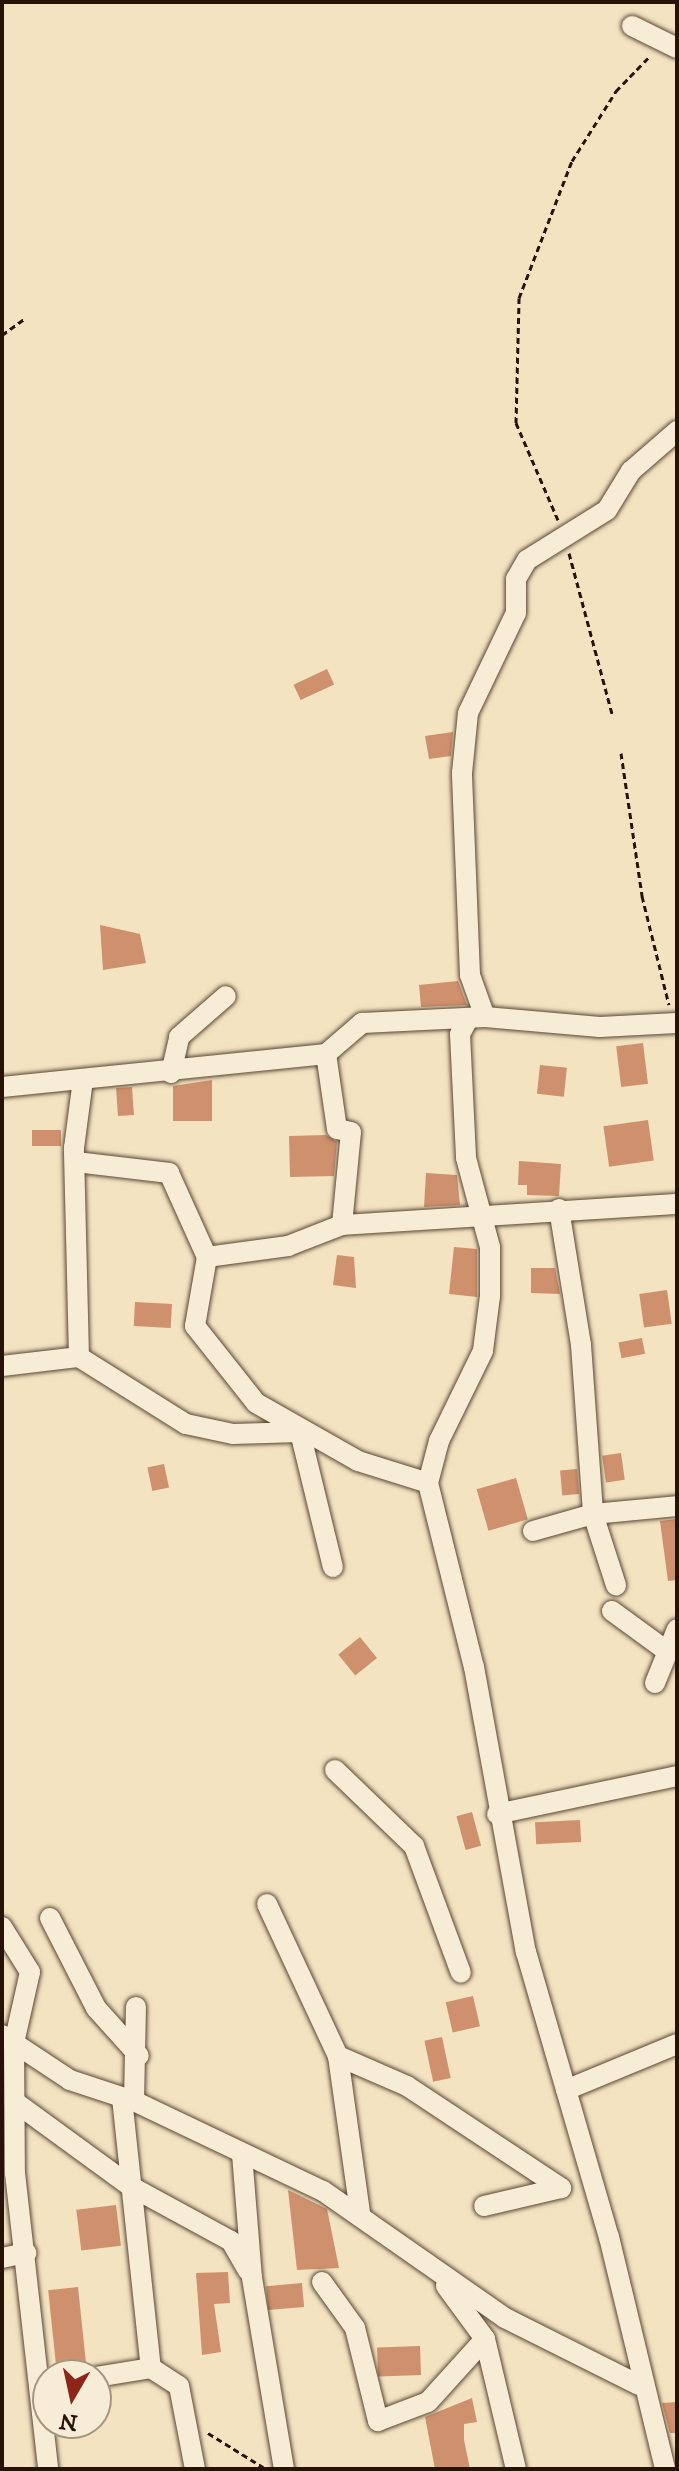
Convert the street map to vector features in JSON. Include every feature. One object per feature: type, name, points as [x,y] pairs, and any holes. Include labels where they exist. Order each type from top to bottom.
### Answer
[{"type":"street","points":[[632,26],[674,48]]},
{"type":"street","points":[[476,1018],[470,975],[462,773],[468,713],[516,613],[516,579],[527,560],[607,510],[631,471],[677,431]]},
{"type":"street","points":[[171,1073],[179,1037],[226,996]]},
{"type":"street","points":[[476,1018],[460,1034],[466,1158],[490,1247],[483,1351],[439,1441],[428,1483],[474,1667],[497,1814],[566,2090],[609,2237],[639,2385],[665,2469]]},
{"type":"street","points":[[2,1087],[255,1065],[294,1052],[326,1054],[362,1023],[476,1018],[600,1027],[677,1023]]},
{"type":"street","points":[[326,1054],[337,1129],[351,1132],[342,1225]]},
{"type":"street","points":[[79,1357],[76,1162],[83,1080]]},
{"type":"street","points":[[76,1162],[169,1173],[207,1257],[195,1326],[256,1403],[300,1432],[428,1483]]},
{"type":"street","points":[[207,1257],[288,1246],[342,1225],[677,1204]]},
{"type":"street","points":[[559,1209],[581,1345],[593,1514],[616,1585]]},
{"type":"street","points":[[2,1366],[79,1357],[186,1424],[233,1434],[300,1432]]},
{"type":"street","points":[[300,1432],[333,1567]]},
{"type":"street","points":[[533,1531],[593,1514],[677,1506]]},
{"type":"street","points":[[612,1611],[664,1649]]},
{"type":"street","points":[[655,1683],[664,1649],[677,1629]]},
{"type":"street","points":[[335,1770],[414,1846],[461,1973]]},
{"type":"street","points":[[497,1814],[677,1776]]},
{"type":"street","points":[[267,1904],[338,2056],[360,2212]]},
{"type":"street","points":[[50,1918],[96,2008],[139,2056]]},
{"type":"street","points":[[2,1927],[30,1972],[6,2042],[15,2102],[9,2175],[26,2253],[40,2359]]},
{"type":"street","points":[[136,2007],[139,2056],[128,2100],[130,2186],[151,2368]]},
{"type":"street","points":[[6,2042],[70,2080],[128,2100],[360,2212],[440,2278],[639,2385]]},
{"type":"street","points":[[566,2090],[677,2044]]},
{"type":"street","points":[[338,2056],[407,2086],[561,2188],[484,2206]]},
{"type":"street","points":[[15,2102],[130,2186],[231,2241],[252,2278]]},
{"type":"street","points":[[242,2154],[252,2278],[284,2469]]},
{"type":"street","points":[[2,2258],[26,2253]]},
{"type":"street","points":[[440,2278],[485,2339],[498,2416],[516,2469]]},
{"type":"street","points":[[322,2282],[355,2328],[378,2421],[428,2402],[485,2339]]},
{"type":"street","points":[[112,2374],[151,2368],[179,2386],[195,2469]]},
{"type":"street","points":[[47,2439],[48,2469]]},
{"type":"path","points":[[612,714],[565,536],[516,423],[519,298],[572,161],[643,60],[674,48]]},
{"type":"path","points":[[2,335],[25,318]]},
{"type":"path","points":[[621,753],[645,911],[677,1023]]},
{"type":"path","points":[[185,2420],[266,2469]]},
{"type":"building","points":[[327,669],[334,684],[301,700],[293,685]]},
{"type":"building","points":[[453,732],[451,756],[429,759],[425,736]]},
{"type":"building","points":[[100,925],[140,934],[146,963],[103,970]]},
{"type":"building","points":[[458,981],[467,1005],[421,1007],[419,985]]},
{"type":"building","points":[[643,1043],[648,1084],[621,1087],[616,1046]]},
{"type":"building","points":[[540,1065],[567,1068],[564,1097],[537,1094]]},
{"type":"building","points":[[212,1080],[212,1121],[173,1121],[173,1086]]},
{"type":"building","points":[[132,1087],[134,1115],[118,1116],[116,1088]]},
{"type":"building","points":[[648,1120],[654,1161],[609,1167],[603,1126]]},
{"type":"building","points":[[32,1130],[61,1130],[61,1146],[32,1146]]},
{"type":"building","points":[[326,1135],[337,1142],[334,1176],[290,1177],[289,1136]]},
{"type":"building","points":[[519,1161],[561,1164],[559,1196],[527,1195],[527,1185],[518,1185]]},
{"type":"building","points":[[426,1173],[457,1175],[460,1205],[424,1207]]},
{"type":"building","points":[[454,1247],[477,1249],[477,1297],[449,1294]]},
{"type":"building","points":[[337,1255],[354,1257],[356,1288],[333,1285]]},
{"type":"building","points":[[531,1268],[555,1268],[560,1294],[531,1293]]},
{"type":"building","points":[[667,1290],[672,1324],[644,1328],[639,1294]]},
{"type":"building","points":[[135,1302],[172,1304],[171,1328],[134,1326]]},
{"type":"building","points":[[642,1338],[645,1354],[621,1358],[618,1343]]},
{"type":"building","points":[[621,1453],[625,1480],[606,1482],[602,1456]]},
{"type":"building","points":[[164,1464],[169,1487],[152,1491],[147,1468]]},
{"type":"building","points":[[577,1469],[579,1494],[562,1495],[560,1470]]},
{"type":"building","points":[[516,1478],[528,1519],[488,1531],[477,1489]]},
{"type":"building","points":[[677,1519],[677,1580],[668,1581],[660,1521]]},
{"type":"building","points":[[360,1637],[377,1658],[355,1676],[338,1655]]},
{"type":"building","points":[[472,1812],[481,1846],[466,1850],[457,1816]]},
{"type":"building","points":[[580,1820],[581,1842],[536,1844],[535,1822]]},
{"type":"building","points":[[473,1996],[480,2026],[453,2033],[446,2002]]},
{"type":"building","points":[[442,2037],[451,2078],[433,2082],[424,2041]]},
{"type":"building","points":[[288,2190],[327,2209],[339,2268],[297,2270]]},
{"type":"building","points":[[116,2205],[121,2246],[81,2251],[76,2210]]},
{"type":"building","points":[[228,2272],[230,2303],[214,2304],[221,2352],[202,2355],[196,2273]]},
{"type":"building","points":[[302,2283],[304,2307],[268,2310],[266,2286]]},
{"type":"building","points":[[78,2287],[86,2359],[55,2359],[48,2290]]},
{"type":"building","points":[[420,2346],[421,2375],[378,2376],[377,2348]]},
{"type":"building","points":[[472,2398],[477,2422],[464,2424],[470,2469],[435,2469],[425,2417]]},
{"type":"building","points":[[677,2402],[677,2433],[670,2433],[662,2403]]}]
